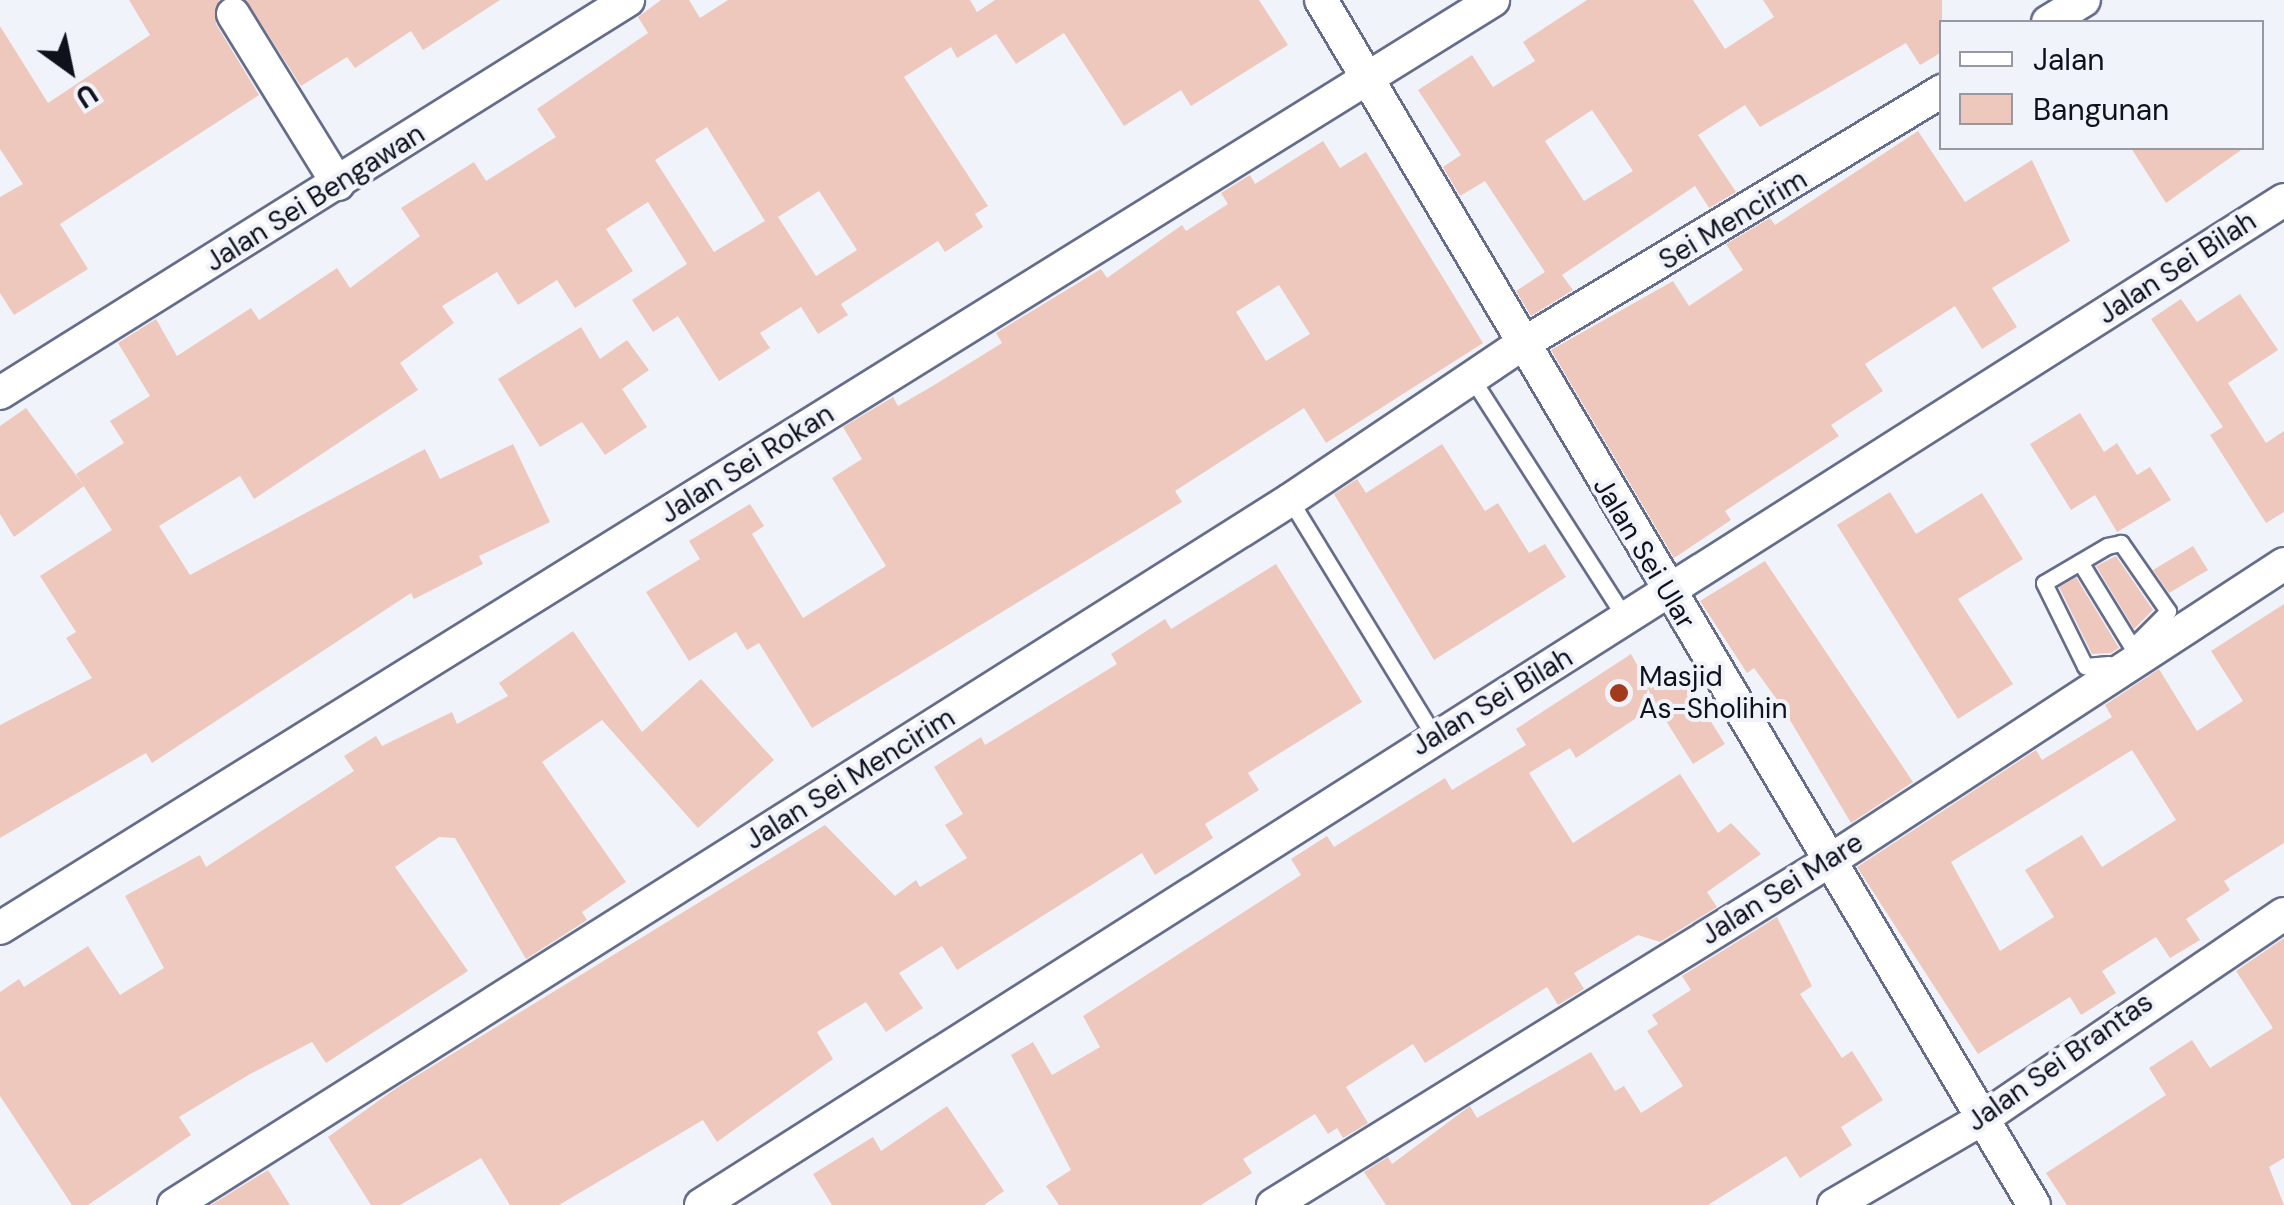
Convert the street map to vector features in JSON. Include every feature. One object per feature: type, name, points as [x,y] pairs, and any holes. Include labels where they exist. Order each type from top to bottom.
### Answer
[{"type":"street","name":"Jalan Sei Bengawan","points":[[0,393],[628,0]]},
{"type":"street","name":"Jalan Sei Ular","points":[[1321,0],[1370,78],[1668,596],[1831,860],[2034,1205]]},
{"type":"street","name":"Jalan Sei Rokan","points":[[0,928],[1493,0]]},
{"type":"street","points":[[2051,20],[2084,0]]},
{"type":"street","points":[[233,14],[338,184]]},
{"type":"street","name":"Sei Mencirim","points":[[1521,345],[1939,92]]},
{"type":"street","name":"Jalan Sei Bilah","points":[[701,1205],[1434,736],[1668,596],[2284,200]]},
{"type":"street","name":"Jalan Sei Mencirim","points":[[174,1205],[1290,500],[1521,345]]},
{"type":"street","name":"Jalan Sei Mare","points":[[1272,1205],[1831,860],[2135,651],[2284,564]]},
{"type":"street","name":"Jalan Sei Brantas","points":[[1834,1205],[1985,1117],[2284,915]]},
{"type":"lane","points":[[1473,380],[1627,620]]},
{"type":"lane","points":[[1290,500],[1434,736]]},
{"type":"lane","points":[[2115,542],[2140,564],[2169,616],[2135,651],[2093,671],[2080,658],[2042,591],[2115,542]]},
{"type":"lane","points":[[2080,562],[2135,651]]},
{"type":"building","points":[[129,0],[219,0],[216,24],[259,95],[60,224],[88,269],[14,315],[0,293],[0,197],[23,184],[0,149],[0,26],[48,103],[150,35]]},
{"type":"building","points":[[246,0],[500,0],[423,50],[411,31],[355,68],[347,57],[301,86]]},
{"type":"building","points":[[661,0],[689,0],[700,18],[728,0],[970,0],[977,12],[995,0],[1259,0],[1288,45],[1191,106],[1181,90],[1124,126],[1064,33],[1016,64],[996,34],[957,58],[951,47],[904,77],[988,206],[975,214],[983,227],[945,252],[938,241],[841,304],[848,315],[818,334],[801,307],[760,333],[770,348],[719,381],[678,316],[653,332],[632,300],[687,264],[648,202],[606,229],[633,271],[575,308],[557,280],[518,305],[497,272],[442,306],[454,323],[400,363],[418,390],[254,499],[240,476],[159,526],[190,575],[425,449],[440,479],[513,444],[550,522],[479,556],[483,564],[414,599],[411,593],[152,763],[146,753],[0,838],[0,725],[92,678],[66,638],[76,632],[40,576],[112,530],[76,474],[124,443],[110,421],[150,396],[118,343],[156,319],[177,356],[251,308],[259,320],[337,268],[350,288],[420,236],[401,208],[474,162],[486,181],[556,137],[537,109],[648,33],[638,17]],"holes":[[[707,127],[765,221],[714,252],[655,160]],[[819,191],[857,250],[816,276],[778,217]]]},
{"type":"building","points":[[1587,0],[1693,0],[1725,49],[1774,17],[1763,0],[1942,0],[1939,54],[1920,65],[1906,43],[1760,127],[1745,105],[1698,135],[1736,192],[1709,208],[1695,186],[1562,275],[1573,290],[1531,316],[1516,291],[1545,272],[1485,181],[1460,196],[1443,167],[1461,155],[1418,90],[1472,55],[1493,87],[1535,61],[1523,42]],"holes":[[[1592,110],[1633,171],[1584,201],[1545,141]]]},
{"type":"building","points":[[1918,131],[1965,202],[2032,160],[2070,241],[1992,288],[2017,327],[1982,349],[1955,306],[1865,364],[1883,391],[1831,425],[1839,436],[1725,511],[1731,520],[1674,558],[1551,350],[1673,281],[1689,306],[1743,270],[1726,244],[1770,218],[1775,225]]},
{"type":"building","points":[[1323,141],[1340,168],[1366,152],[1483,343],[1326,443],[1304,408],[1175,491],[1182,502],[812,728],[759,643],[747,650],[736,632],[689,661],[646,592],[700,559],[689,541],[750,504],[764,526],[752,534],[803,618],[886,566],[832,478],[862,459],[843,427],[893,397],[898,406],[931,387],[1002,343],[996,333],[1101,269],[1107,278],[1182,225],[1186,231],[1228,204],[1221,193],[1250,175],[1255,184]],"holes":[[[1279,285],[1310,334],[1266,361],[1236,312]]]},
{"type":"building","points":[[2132,150],[2241,150],[2166,203]]},
{"type":"building","points":[[2240,294],[2278,350],[2228,383],[2266,443],[2284,431],[2284,512],[2266,523],[2210,435],[2223,427],[2151,319],[2181,299],[2197,322]]},
{"type":"building","points":[[581,327],[600,359],[627,340],[649,370],[622,389],[647,427],[605,455],[582,422],[540,447],[498,379]]},
{"type":"building","points":[[26,408],[84,486],[14,537],[0,514],[0,426]]},
{"type":"building","points":[[2080,413],[2104,452],[2117,443],[2137,475],[2150,467],[2171,500],[2117,532],[2095,495],[2071,510],[2030,444]]},
{"type":"building","points":[[1442,444],[1485,511],[1498,503],[1529,553],[1545,544],[1566,577],[1434,660],[1334,494],[1357,479],[1366,493]]},
{"type":"building","points":[[1890,492],[1916,534],[1982,493],[2023,559],[1958,599],[2013,684],[1958,719],[1837,525]]},
{"type":"building","points":[[2193,546],[2208,570],[2169,593],[2153,570]]},
{"type":"building","points":[[2116,556],[2153,610],[2134,629],[2096,566]]},
{"type":"building","points":[[1765,561],[1913,782],[1851,823],[1781,705],[1754,668],[1747,673],[1700,601]]},
{"type":"building","points":[[1276,564],[1362,702],[1248,773],[1259,790],[1205,824],[1213,838],[1155,875],[1142,853],[957,970],[942,946],[899,973],[923,1008],[886,1032],[866,1002],[817,1032],[833,1059],[717,1142],[703,1120],[559,1205],[510,1205],[481,1158],[400,1205],[371,1205],[328,1137],[395,1089],[825,825],[895,896],[916,880],[920,887],[967,858],[945,825],[963,814],[934,767],[981,737],[985,745],[1117,664],[1111,654],[1165,619],[1171,629]]},
{"type":"building","points":[[2076,577],[2119,648],[2111,653],[2092,654],[2059,587]]},
{"type":"building","points":[[2284,604],[2284,843],[2224,881],[2230,890],[2186,919],[2200,940],[2170,958],[2156,937],[2102,971],[2116,993],[2081,1015],[2070,997],[1978,1054],[1857,867],[2036,750],[2042,760],[2112,717],[2105,705],[2159,669],[2197,731],[2243,701],[2211,651]],"holes":[[[2132,750],[2176,820],[2102,867],[2082,835],[2025,870],[2054,917],[2000,951],[1951,862]]]},
{"type":"building","points":[[573,631],[642,732],[701,679],[774,760],[698,828],[602,720],[542,762],[626,882],[582,912],[587,920],[526,959],[455,838],[439,837],[395,867],[468,971],[326,1063],[312,1042],[250,1074],[179,1117],[191,1135],[88,1205],[72,1205],[0,1096],[0,992],[19,979],[24,987],[88,946],[120,995],[164,968],[125,896],[200,855],[206,867],[354,771],[344,756],[376,736],[382,746],[452,712],[457,724],[508,696],[499,683]]},
{"type":"building","points":[[1631,654],[1648,685],[1678,669],[1725,744],[1693,764],[1656,705],[1576,758],[1570,748],[1529,773],[1573,843],[1680,774],[1718,833],[1731,823],[1761,854],[1707,892],[1717,907],[1660,942],[1638,935],[1574,973],[1584,989],[1558,1005],[1547,987],[1425,1063],[1413,1044],[1346,1087],[1368,1123],[1343,1138],[1337,1128],[1328,1134],[1315,1114],[1243,1159],[1252,1173],[1201,1205],[1059,1205],[1046,1186],[1071,1170],[1011,1055],[1033,1042],[1052,1075],[1100,1047],[1083,1016],[1301,875],[1291,859],[1327,836],[1334,847],[1445,778],[1452,790],[1526,745],[1516,729]]},
{"type":"building","points":[[1777,917],[1812,986],[1800,994],[1842,1058],[1852,1051],[1883,1100],[1841,1127],[1852,1145],[1800,1178],[1786,1156],[1708,1205],[1386,1205],[1364,1172],[1388,1157],[1392,1164],[1470,1106],[1477,1118],[1591,1052],[1615,1091],[1624,1086],[1641,1113],[1683,1086],[1647,1031],[1658,1024],[1652,1015],[1691,990],[1682,976]]},
{"type":"building","points":[[2284,938],[2284,1158],[2269,1167],[2284,1205],[2067,1205],[2046,1173],[2166,1095],[2149,1068],[2192,1040],[2210,1068],[2273,1028],[2236,971]]},
{"type":"building","points":[[947,1106],[1004,1191],[984,1205],[832,1205],[813,1174],[873,1137],[881,1151]]},
{"type":"building","points":[[268,1170],[290,1205],[211,1205]]},
{"type":"place","name":"Masjid As-Sholihin","points":[[1619,693]]}]
